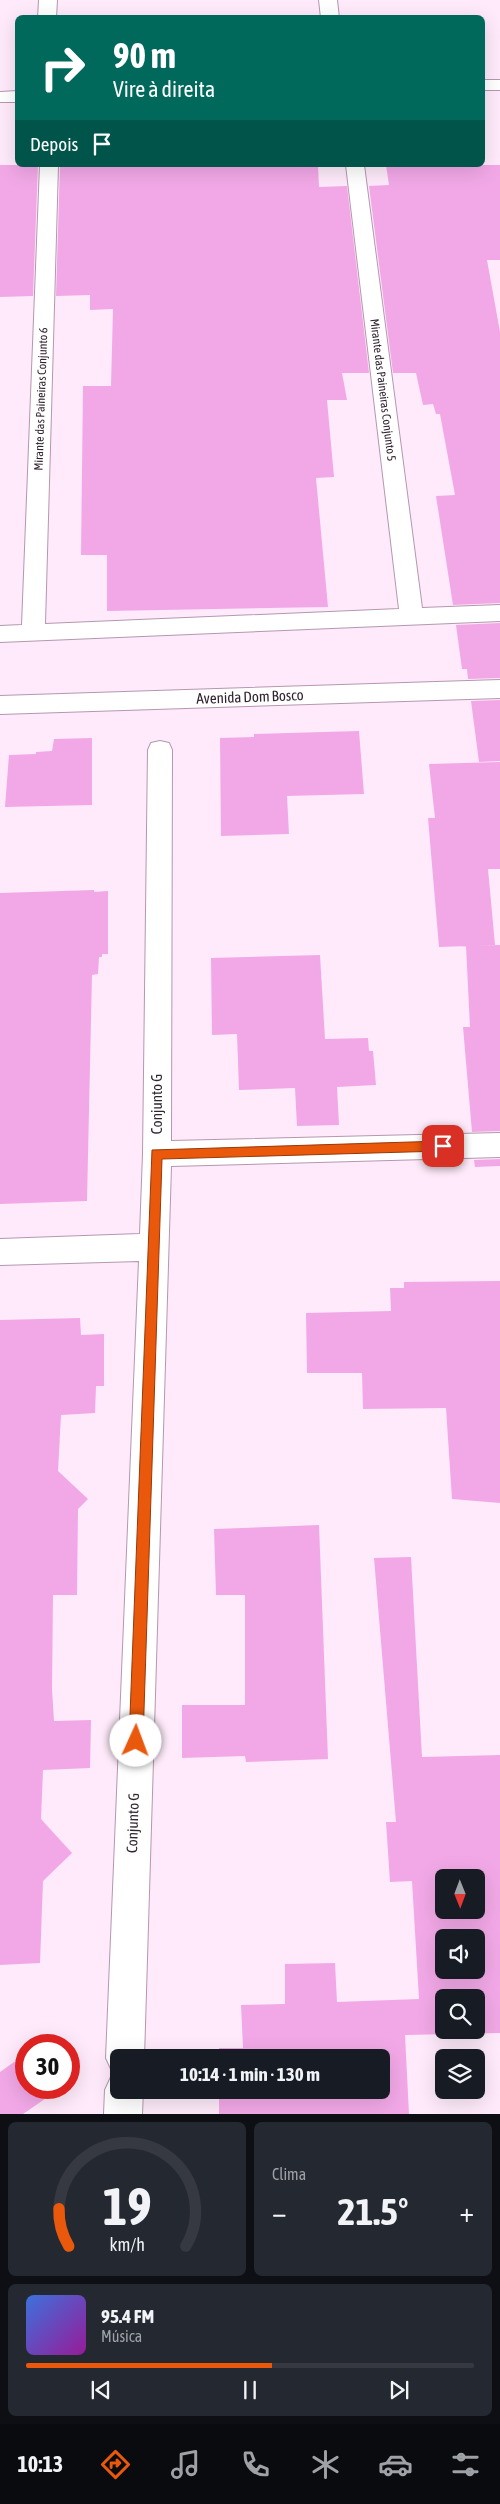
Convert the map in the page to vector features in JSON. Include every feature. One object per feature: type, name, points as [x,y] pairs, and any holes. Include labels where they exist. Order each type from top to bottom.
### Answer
[{"type":"street","points":[[47,15],[48,0]]},
{"type":"street","points":[[328,0],[330,15]]},
{"type":"street","points":[[485,86],[500,85]]},
{"type":"street","points":[[0,97],[15,96]]},
{"type":"street","name":"Mirante das Paineiras Conjunto 6","points":[[33,633],[49,167]]},
{"type":"street","name":"Mirante das Paineiras Conjunto 5","points":[[355,167],[411,616]]},
{"type":"street","points":[[0,634],[500,613]]},
{"type":"street","name":"Avenida Dom Bosco","points":[[0,705],[500,689]]},
{"type":"street","name":"Conjunto G","points":[[125,2049],[157,1154],[160,750]]},
{"type":"street","points":[[157,1154],[500,1144]]},
{"type":"street","points":[[0,1252],[153,1247]]},
{"type":"street","points":[[123,2114],[124,2099]]},
{"type":"building","points":[[0,165],[38,167],[33,296],[0,297]]},
{"type":"building","points":[[485,165],[500,165],[500,260],[487,260],[500,332],[500,603],[453,605],[436,496],[455,495],[440,414],[436,414],[433,404],[423,405],[416,373],[393,373],[369,186],[389,185],[386,167],[485,167]]},
{"type":"building","points":[[60,167],[318,167],[319,187],[347,186],[369,373],[342,373],[347,400],[327,400],[334,477],[316,478],[328,607],[107,611],[107,555],[81,555],[83,386],[111,386],[113,309],[90,310],[90,295],[56,296]]},
{"type":"building","points":[[500,623],[500,678],[468,679],[467,669],[462,669],[456,625]]},
{"type":"building","points":[[500,700],[500,761],[479,762],[471,701]]},
{"type":"building","points":[[359,731],[364,794],[287,796],[289,834],[221,836],[220,738],[254,737],[254,734]]},
{"type":"building","points":[[92,738],[92,805],[5,807],[9,755],[36,754],[36,752],[52,751],[54,739]]},
{"type":"building","points":[[500,762],[500,869],[488,869],[495,945],[439,947],[428,818],[435,818],[429,764]]},
{"type":"building","points":[[94,890],[94,892],[108,891],[108,954],[102,954],[102,957],[99,957],[98,974],[92,975],[87,1201],[0,1204],[0,893]]},
{"type":"building","points":[[500,945],[500,1131],[472,1132],[463,1027],[470,1027],[466,946]]},
{"type":"building","points":[[320,955],[325,1039],[368,1038],[369,1051],[373,1051],[376,1085],[337,1087],[339,1125],[297,1126],[295,1088],[239,1090],[237,1034],[212,1035],[211,958]]},
{"type":"building","points":[[500,1159],[500,1166],[475,1167],[474,1160]]},
{"type":"building","points":[[500,1281],[500,1503],[452,1499],[446,1408],[363,1409],[362,1373],[307,1373],[306,1313],[391,1311],[390,1288],[404,1288],[404,1282]]},
{"type":"building","points":[[80,1318],[81,1335],[104,1334],[104,1386],[96,1386],[95,1413],[61,1415],[58,1471],[88,1499],[78,1509],[77,1595],[53,1595],[52,1689],[54,1721],[91,1720],[90,1768],[43,1770],[41,1819],[72,1853],[43,1881],[40,1963],[0,1965],[0,1320]]},
{"type":"building","points":[[319,1525],[328,1759],[246,1762],[245,1756],[182,1758],[182,1705],[245,1705],[245,1595],[216,1595],[214,1529]]},
{"type":"building","points":[[411,1557],[422,1757],[500,1755],[500,2033],[485,2033],[485,1989],[435,1989],[435,2034],[405,2035],[409,2114],[219,2114],[219,2099],[390,2099],[390,2049],[219,2048],[243,2048],[241,2005],[285,2004],[285,1964],[335,1963],[337,2002],[419,1999],[412,1881],[390,1882],[386,1822],[396,1822],[374,1558]]},
{"type":"building","points":[[15,2062],[15,2099],[45,2099],[23,2114],[0,2114],[0,2072]]},
{"type":"route","points":[[136,1741],[157,1154],[443,1146]]}]
